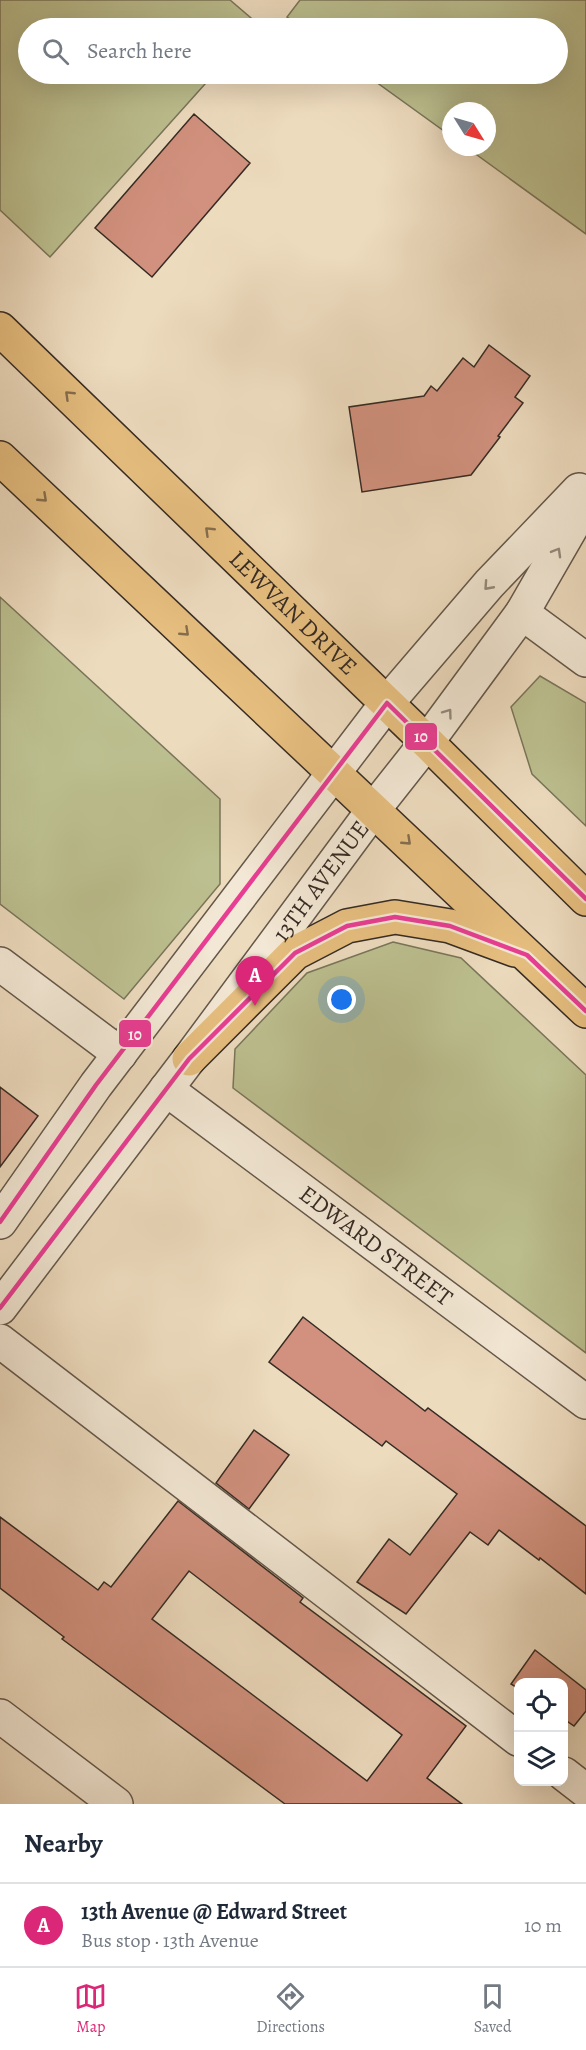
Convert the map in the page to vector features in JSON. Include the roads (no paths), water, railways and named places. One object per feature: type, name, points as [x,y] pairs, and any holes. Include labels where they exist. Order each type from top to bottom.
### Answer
[{"type":"main road","name":"LEWVAN DRIVE","points":[[0,329],[586,899]]},
{"type":"main road","points":[[0,458],[586,1011]]},
{"type":"main road","points":[[189,1059],[296,953],[347,926],[395,917],[450,926],[527,955]]},
{"type":"street","points":[[0,1222],[96,1085],[387,703],[489,584],[586,482]]},
{"type":"street","name":"13TH AVENUE","points":[[0,1308],[522,613],[586,502]]},
{"type":"street","points":[[522,613],[586,660]]},
{"type":"street","points":[[0,964],[120,1054]]},
{"type":"street","name":"EDWARD STREET","points":[[166,1089],[586,1402]]},
{"type":"street","points":[[0,1341],[514,1735]]},
{"type":"street","points":[[0,1716],[116,1804]]},
{"type":"street","points":[[568,1777],[586,1791]]},
{"type":"place","name":"13th Avenue @ Edward Street","points":[[255,1006]]}]
